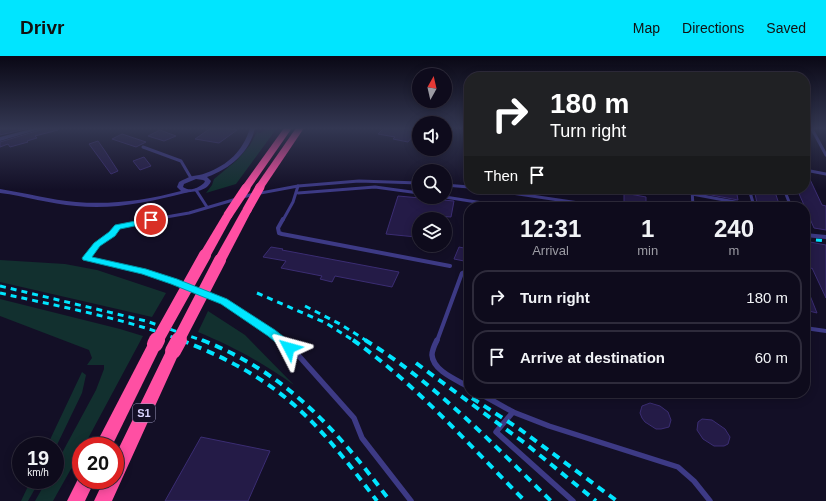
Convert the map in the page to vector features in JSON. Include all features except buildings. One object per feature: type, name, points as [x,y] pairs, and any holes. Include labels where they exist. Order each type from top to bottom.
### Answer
[{"type":"highway","name":"S1","points":[[108,437],[155,344],[205,255],[228,215],[272,149]]},
{"type":"highway","name":"S1","points":[[124,455],[172,351],[247,210],[285,149]]},
{"type":"highway","points":[[76,501],[82,489]]},
{"type":"highway","points":[[103,501],[108,489]]},
{"type":"street","points":[[0,190],[90,205],[127,203],[196,190],[205,186],[219,169],[243,149]]},
{"type":"street","points":[[160,196],[191,178],[199,177],[219,169]]},
{"type":"street","points":[[199,177],[205,178],[208,181]]},
{"type":"street","points":[[182,183],[180,187],[181,189],[187,191]]},
{"type":"lane","points":[[148,149],[181,161],[191,178]]},
{"type":"lane","points":[[810,171],[826,174]]},
{"type":"lane","points":[[411,501],[362,438],[354,418],[298,355],[272,333],[224,302],[174,281],[143,271],[86,258],[97,244],[112,234],[118,227],[166,218],[258,193],[298,186],[361,181],[412,183]]},
{"type":"lane","points":[[298,186],[298,193],[278,228],[279,232],[282,234],[450,266]]},
{"type":"lane","points":[[452,186],[464,187]]},
{"type":"lane","points":[[298,193],[376,187],[412,192]]},
{"type":"lane","points":[[196,190],[207,208]]},
{"type":"lane","points":[[519,194],[572,202]]},
{"type":"lane","points":[[693,202],[692,194],[733,202]]},
{"type":"lane","points":[[452,198],[476,202]]},
{"type":"lane","points":[[810,235],[826,237]]},
{"type":"lane","points":[[464,272],[462,273],[432,353],[432,358],[439,369],[464,384]]},
{"type":"lane","points":[[810,329],[826,331]]},
{"type":"lane","points":[[488,398],[513,412],[549,426],[678,467],[694,481],[710,501]]},
{"type":"lane","points":[[513,412],[496,432],[573,501]]},
{"type":"green space","points":[[247,149],[262,149],[236,184],[206,193],[212,185],[214,179],[237,160]]},
{"type":"green space","points":[[0,260],[65,264],[97,270],[166,293],[152,317],[0,282]]},
{"type":"green space","points":[[0,299],[143,336],[89,437],[72,437],[72,467],[64,481],[64,449],[96,390],[104,369],[104,365],[87,365],[92,358],[89,350],[0,316]]},
{"type":"green space","points":[[208,311],[245,335],[294,385],[248,356],[198,332]]},
{"type":"green space","points":[[82,372],[86,375],[82,393],[61,437],[51,437]]},
{"type":"green space","points":[[27,489],[35,489],[28,501],[21,501]]},
{"type":"green space","points":[[42,489],[60,489],[53,501],[35,501]]},
{"type":"railway","points":[[810,239],[826,241]]},
{"type":"railway","points":[[0,286],[146,321],[204,341]]},
{"type":"railway","points":[[0,293],[115,319],[183,341]]},
{"type":"railway","points":[[257,293],[326,323],[354,341]]},
{"type":"railway","points":[[305,306],[340,324],[367,341]]},
{"type":"railway","points":[[181,340],[214,354],[257,377],[299,409],[327,438],[377,501]]},
{"type":"railway","points":[[202,340],[233,354],[260,369],[308,406],[350,450],[390,501]]},
{"type":"railway","points":[[353,340],[399,376],[421,396],[525,501]]},
{"type":"railway","points":[[365,340],[391,357],[439,395],[485,436],[551,501]]},
{"type":"railway","points":[[416,363],[526,444],[596,501]]},
{"type":"railway","points":[[472,398],[521,430],[617,501]]},
{"type":"route","points":[[151,220],[118,227],[112,234],[97,244],[86,258],[143,271],[174,281],[224,302],[272,333],[289,348]]}]
